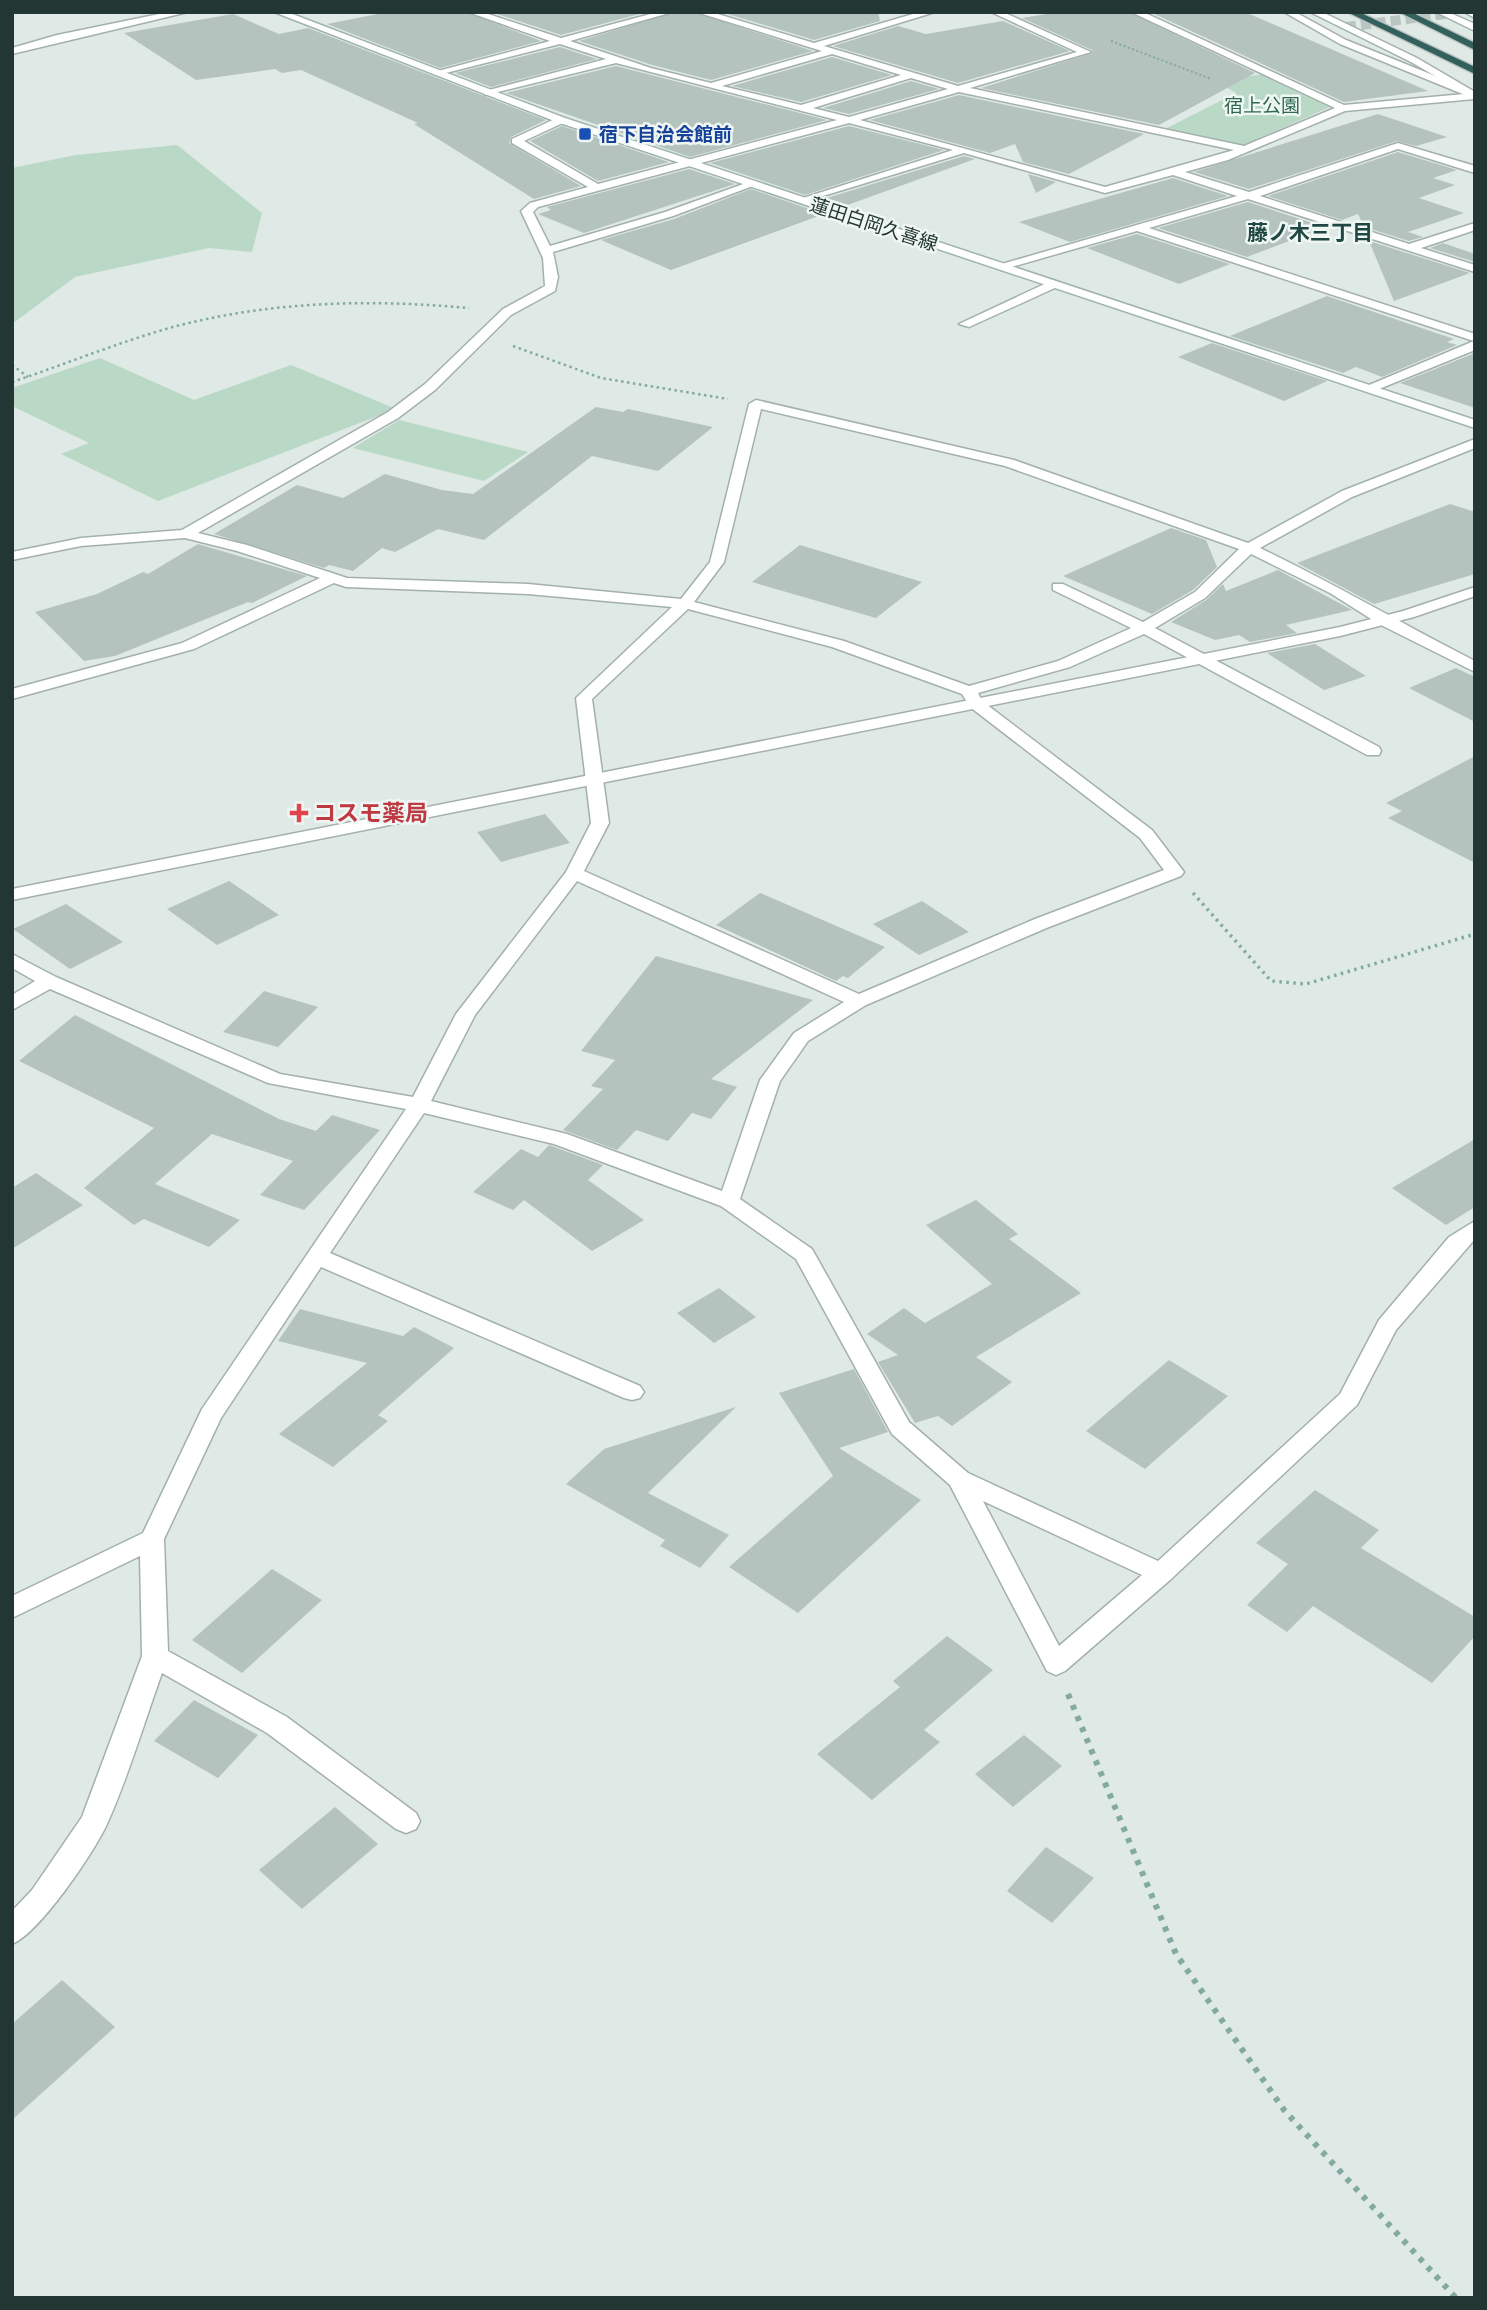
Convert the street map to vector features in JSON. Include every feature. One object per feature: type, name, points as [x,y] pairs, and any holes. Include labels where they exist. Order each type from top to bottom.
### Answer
[{"type":"highway","points":[[1351,12],[1475,71]]},
{"type":"highway","points":[[1403,12],[1475,47]]},
{"type":"street","points":[[12,51],[57,38],[184,12]]},
{"type":"street","name":"蓮田白岡久喜線","points":[[278,12],[561,120],[1475,424]]},
{"type":"street","points":[[472,12],[615,60],[963,149],[1105,190],[1175,172],[1243,149],[1343,108],[1474,96]]},
{"type":"street","points":[[441,73],[669,12]]},
{"type":"street","points":[[699,12],[959,89],[1243,149]]},
{"type":"street","points":[[814,46],[931,12]]},
{"type":"street","points":[[185,534],[393,415],[430,387],[485,337],[507,312],[551,288],[554,276],[548,250],[534,230],[527,211],[534,205],[850,120],[1086,52],[995,12]]},
{"type":"street","points":[[1135,12],[1343,108]]},
{"type":"street","points":[[1288,12],[1343,42],[1474,96]]},
{"type":"street","points":[[1314,12],[1414,60],[1474,96]]},
{"type":"street","points":[[1440,12],[1475,28]]},
{"type":"street","points":[[1468,12],[1475,15]]},
{"type":"street","points":[[712,86],[833,51]]},
{"type":"street","points":[[489,93],[615,60]]},
{"type":"street","points":[[803,108],[911,75]]},
{"type":"street","points":[[561,120],[516,141],[597,188]]},
{"type":"street","points":[[1000,266],[1248,196],[1398,146],[1475,170]]},
{"type":"street","points":[[804,201],[963,149]]},
{"type":"street","points":[[1175,172],[1475,269]]},
{"type":"street","points":[[548,250],[669,214],[753,184]]},
{"type":"street","points":[[1408,248],[1475,226]]},
{"type":"street","points":[[1139,228],[1475,338]]},
{"type":"street","points":[[965,324],[1053,284]]},
{"type":"street","points":[[1369,388],[1475,345]]},
{"type":"street","points":[[12,1931],[42,1899],[93,1822],[155,1656],[152,1539],[210,1415],[419,1105],[466,1014],[573,873],[600,823],[584,698],[685,604],[717,562],[756,404],[1009,463],[1249,548],[1335,590],[1384,621],[1475,667]]},
{"type":"street","points":[[972,698],[1064,664],[1144,628],[1200,595],[1249,548],[1347,494],[1475,443]]},
{"type":"street","points":[[12,555],[81,542],[185,534],[242,548],[331,579],[528,589],[685,604],[838,644],[972,698],[1146,834],[1175,872],[1042,923],[859,1001],[801,1037],[770,1080],[729,1201]]},
{"type":"street","points":[[12,694],[188,646],[331,579]]},
{"type":"street","points":[[1058,587],[1144,628],[1373,751]]},
{"type":"street","points":[[12,895],[595,779],[972,698],[1201,660],[1384,621],[1443,604],[1475,591]]},
{"type":"street","points":[[573,873],[859,1001]]},
{"type":"street","points":[[12,960],[49,981],[275,1079],[419,1105],[561,1139],[729,1201],[804,1254],[900,1428],[959,1479],[1161,1573]]},
{"type":"street","points":[[12,1004],[49,981]]},
{"type":"street","points":[[959,1479],[1056,1664],[1161,1573],[1349,1399],[1387,1326],[1457,1242],[1475,1228]]},
{"type":"street","points":[[317,1256],[632,1392]]},
{"type":"street","points":[[12,1608],[152,1539]]},
{"type":"street","points":[[155,1656],[277,1725],[407,1821]]},
{"type":"path","points":[[1104,38],[1191,74],[1222,81]]},
{"type":"path","points":[[12,382],[141,337],[198,321],[267,308],[340,300],[391,300],[507,312]]},
{"type":"path","points":[[485,337],[601,378],[756,404]]},
{"type":"path","points":[[12,365],[28,377]]},
{"type":"path","points":[[1175,872],[1271,981],[1306,984],[1475,934]]},
{"type":"path","points":[[1056,1664],[1176,1954],[1284,2110],[1456,2298]]},
{"type":"green space","name":"宿上公園","points":[[1263,74],[1332,106],[1244,145],[1165,129],[1236,93],[1217,82]]},
{"type":"green space","points":[[177,145],[262,213],[252,252],[209,248],[75,277],[12,324],[12,168],[76,155]]},
{"type":"green space","points":[[100,358],[194,400],[291,365],[396,409],[158,501],[61,454],[89,443],[12,406],[12,388]]},
{"type":"green space","points":[[399,420],[528,452],[484,481],[353,448]]},
{"type":"building","points":[[388,12],[466,12],[541,41],[440,68],[327,24]]},
{"type":"building","points":[[491,12],[647,12],[561,35]]},
{"type":"building","points":[[675,12],[694,12],[813,51],[711,80],[652,65],[579,41]]},
{"type":"building","points":[[721,12],[878,12],[880,21],[814,40]]},
{"type":"building","points":[[1058,12],[1129,12],[1255,73],[1159,125],[981,88],[1093,53],[1092,50],[1022,18]]},
{"type":"building","points":[[1150,12],[1245,12],[1428,91],[1344,102]]},
{"type":"building","points":[[233,14],[279,34],[308,28],[546,120],[511,137],[509,143],[581,186],[534,199],[414,124],[418,123],[301,70],[282,73],[275,69],[196,80],[124,33]]},
{"type":"building","points":[[1003,21],[1070,51],[958,83],[833,46],[898,26],[926,34]]},
{"type":"building","points":[[560,47],[597,59],[491,87],[455,73]]},
{"type":"building","points":[[832,57],[892,75],[801,102],[732,86]]},
{"type":"building","points":[[616,66],[827,120],[690,157],[506,93]]},
{"type":"building","points":[[911,81],[939,89],[849,114],[823,108]]},
{"type":"building","points":[[959,95],[1144,134],[1069,174],[1023,162],[1015,144],[990,153],[870,120]]},
{"type":"building","points":[[1378,114],[1447,137],[1416,146],[1397,141],[1249,189],[1194,172]]},
{"type":"building","points":[[562,126],[669,162],[598,181],[530,141]]},
{"type":"building","points":[[849,126],[944,150],[805,195],[710,163]]},
{"type":"building","points":[[1398,152],[1457,170],[1433,178],[1455,185],[1419,198],[1464,213],[1408,232],[1423,237],[1409,241],[1364,227],[1358,214],[1342,220],[1268,196]]},
{"type":"building","points":[[964,156],[975,159],[842,207],[820,200]]},
{"type":"building","points":[[689,169],[735,184],[584,233],[538,214],[551,210],[547,207]]},
{"type":"building","points":[[1028,174],[1056,182],[1036,193]]},
{"type":"building","points":[[1173,178],[1228,196],[1070,242],[1019,222]]},
{"type":"building","points":[[751,189],[824,214],[671,270],[601,240],[674,219]]},
{"type":"building","points":[[1248,202],[1325,227],[1247,257],[1158,228]]},
{"type":"building","points":[[1137,234],[1230,264],[1179,284],[1087,248]]},
{"type":"building","points":[[1369,241],[1470,273],[1394,301]]},
{"type":"building","points":[[1443,243],[1475,254],[1475,262],[1430,248]]},
{"type":"building","points":[[1327,296],[1454,339],[1447,342],[1457,345],[1382,377],[1356,367],[1343,373],[1230,336]]},
{"type":"building","points":[[1212,343],[1327,381],[1284,401],[1178,357]]},
{"type":"building","points":[[1475,353],[1475,408],[1400,383]]},
{"type":"building","points":[[596,407],[623,412],[628,409],[713,427],[658,471],[592,456],[484,540],[438,529],[395,552],[382,548],[353,571],[329,565],[324,568],[214,534],[297,485],[343,498],[385,474],[442,490],[473,494]]},
{"type":"building","points":[[1450,504],[1475,512],[1475,574],[1374,604],[1297,563]]},
{"type":"building","points":[[1171,528],[1206,540],[1217,567],[1193,590],[1152,614],[1063,576]]},
{"type":"building","points":[[198,544],[307,576],[252,603],[248,602],[115,656],[84,661],[35,612],[97,594],[143,572],[148,574]]},
{"type":"building","points":[[800,545],[922,582],[876,618],[752,582]]},
{"type":"building","points":[[1278,570],[1352,610],[1286,625],[1297,633],[1250,642],[1239,635],[1215,640],[1171,622],[1206,600],[1223,584],[1226,591]]},
{"type":"building","points":[[1315,644],[1366,676],[1324,690],[1267,653]]},
{"type":"building","points":[[1456,668],[1475,677],[1475,722],[1409,688]]},
{"type":"building","points":[[1475,756],[1475,863],[1388,818],[1402,811],[1386,803]]},
{"type":"building","points":[[545,814],[570,843],[501,862],[477,832]]},
{"type":"building","points":[[229,881],[279,915],[217,945],[167,909]]},
{"type":"building","points":[[760,893],[885,947],[848,978],[843,976],[836,981],[716,925]]},
{"type":"building","points":[[922,901],[969,932],[919,955],[873,924]]},
{"type":"building","points":[[66,904],[123,942],[70,969],[13,929]]},
{"type":"building","points":[[656,956],[813,1000],[711,1079],[737,1087],[711,1119],[692,1113],[668,1141],[636,1130],[617,1150],[563,1130],[603,1089],[591,1086],[615,1060],[581,1051]]},
{"type":"building","points":[[264,991],[318,1007],[278,1047],[223,1032]]},
{"type":"building","points":[[75,1015],[279,1119],[316,1131],[332,1115],[380,1130],[304,1210],[260,1195],[293,1161],[212,1134],[155,1184],[240,1220],[209,1247],[144,1219],[134,1225],[84,1188],[154,1128],[19,1061]]},
{"type":"building","points":[[1475,1139],[1475,1207],[1446,1225],[1392,1188]]},
{"type":"building","points":[[549,1145],[603,1165],[588,1180],[644,1220],[592,1251],[524,1200],[513,1210],[473,1192],[521,1149],[538,1157]]},
{"type":"building","points":[[36,1173],[83,1205],[12,1249],[12,1188]]},
{"type":"building","points":[[976,1200],[1018,1234],[1009,1239],[1081,1293],[976,1357],[1012,1382],[952,1426],[938,1416],[915,1423],[878,1362],[898,1355],[867,1334],[904,1308],[925,1323],[992,1284],[926,1225]]},
{"type":"building","points":[[719,1288],[756,1317],[714,1343],[677,1313]]},
{"type":"building","points":[[300,1309],[403,1336],[414,1327],[454,1348],[378,1415],[388,1421],[333,1467],[279,1434],[367,1363],[278,1341]]},
{"type":"building","points":[[1169,1360],[1228,1396],[1145,1469],[1086,1431]]},
{"type":"building","points":[[854,1369],[888,1432],[839,1448],[921,1500],[798,1613],[729,1567],[833,1476],[779,1393]]},
{"type":"building","points":[[736,1407],[648,1493],[729,1535],[700,1568],[660,1546],[665,1540],[566,1484],[604,1449]]},
{"type":"building","points":[[1315,1490],[1379,1530],[1361,1548],[1475,1617],[1475,1636],[1432,1683],[1313,1606],[1287,1632],[1247,1605],[1288,1564],[1256,1543]]},
{"type":"building","points":[[272,1569],[322,1600],[242,1673],[192,1640]]},
{"type":"building","points":[[947,1636],[993,1670],[924,1730],[940,1742],[872,1800],[817,1754],[900,1687],[893,1681]]},
{"type":"building","points":[[194,1700],[258,1735],[218,1778],[154,1741]]},
{"type":"building","points":[[1024,1735],[1062,1766],[1013,1807],[975,1774]]},
{"type":"building","points":[[335,1807],[378,1844],[302,1909],[259,1870]]},
{"type":"building","points":[[1046,1847],[1094,1878],[1052,1923],[1007,1891]]},
{"type":"building","points":[[62,1980],[115,2027],[12,2120],[12,2024]]},
{"type":"tunnel","points":[[1346,27],[1445,14]]},
{"type":"place","name":"宿下自治会館前","points":[[585,134]]},
{"type":"place","name":"コスモ薬局","points":[[299,813]]},
{"type":"district","name":"藤ノ木三丁目","points":[[1310,233]]}]
